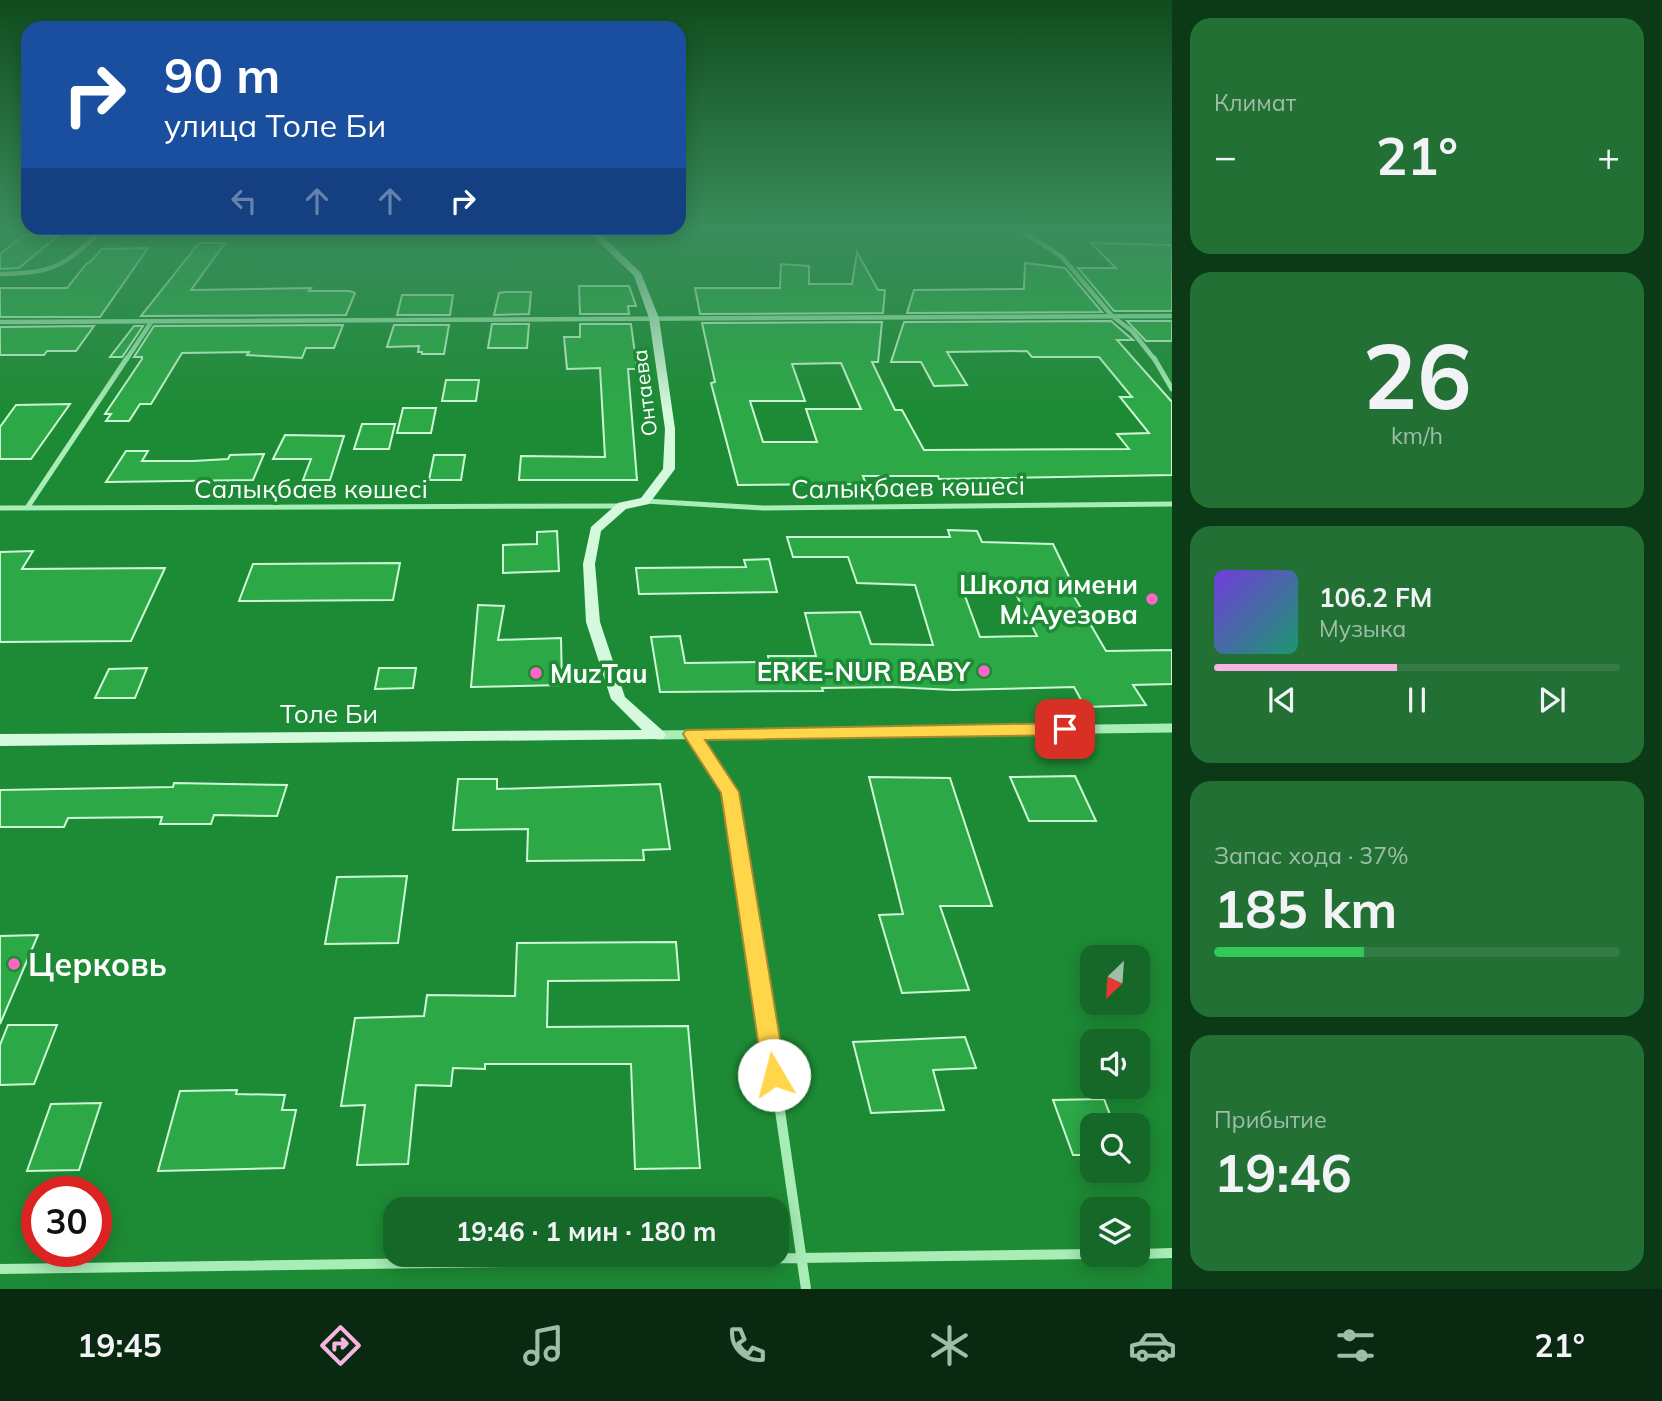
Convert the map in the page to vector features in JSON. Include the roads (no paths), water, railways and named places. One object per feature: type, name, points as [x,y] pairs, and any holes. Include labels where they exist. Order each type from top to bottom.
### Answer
[{"type":"main road","name":"Онтаева","points":[[643,289],[654,318],[670,429],[669,469],[645,501]]},
{"type":"main road","points":[[645,501],[622,506],[595,530],[589,564],[593,622],[618,699],[657,734]]},
{"type":"main road","name":"Толе Би","points":[[0,740],[657,734]]},
{"type":"street","points":[[1089,289],[1111,316],[1132,331],[1155,359],[1172,389]]},
{"type":"street","points":[[0,322],[1172,316]]},
{"type":"street","points":[[27,508],[152,321]]},
{"type":"street","name":"Салықбаев көшесі","points":[[645,501],[763,508],[1172,504]]},
{"type":"street","name":"Салықбаев көшесі","points":[[0,508],[622,506]]},
{"type":"street","points":[[657,734],[1172,727]]},
{"type":"street","points":[[692,734],[730,792],[744,867],[806,1289]]},
{"type":"street","points":[[1150,1254],[1172,1253]]},
{"type":"street","points":[[0,1269],[1080,1254]]},
{"type":"place","name":"Школа имени М.Ауезова","points":[[1152,599]]},
{"type":"place","name":"ERKE-NUR BABY","points":[[984,671]]},
{"type":"place","name":"MuzTau","points":[[536,673]]},
{"type":"place","name":"Церковь","points":[[14,964]]}]
